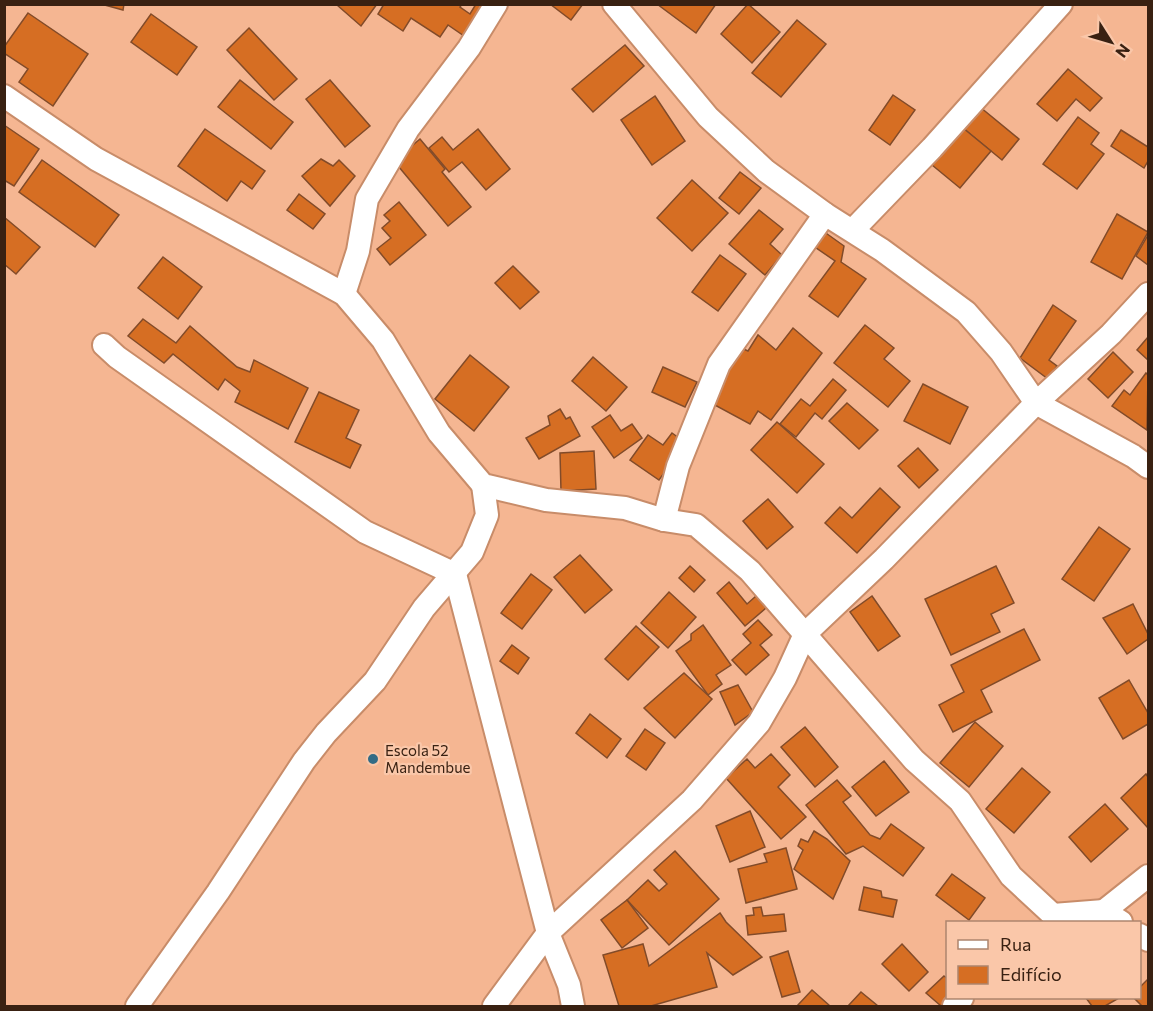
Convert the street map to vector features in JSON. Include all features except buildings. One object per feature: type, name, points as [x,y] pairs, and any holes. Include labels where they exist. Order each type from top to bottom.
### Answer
[{"type":"street","points":[[344,294],[357,251],[366,199],[408,129],[469,48],[496,4]]},
{"type":"street","points":[[614,4],[708,117],[766,171],[825,214],[853,230],[966,312],[1001,352],[1036,403],[1149,467]]},
{"type":"street","points":[[853,230],[932,148],[1061,4]]},
{"type":"street","points":[[4,96],[96,159],[344,294],[383,340],[439,433],[483,485],[487,515],[472,552],[424,608],[375,681],[326,733],[304,761],[218,892],[137,1006]]},
{"type":"street","points":[[664,519],[678,466],[719,364],[825,214]]},
{"type":"street","points":[[494,1006],[548,933],[692,800],[759,723],[785,678],[805,634],[885,558],[1036,403],[1111,334],[1149,294]]},
{"type":"street","points":[[104,345],[117,357],[365,532],[455,574]]},
{"type":"street","points":[[483,485],[546,500],[625,508],[696,525],[750,571],[914,760],[960,801],[1011,876],[1053,915],[1113,917]]},
{"type":"street","points":[[455,574],[548,933],[569,985],[573,1006]]},
{"type":"street","points":[[1086,921],[1113,917],[1149,876]]},
{"type":"place","name":"Escola 52 Mandembue","points":[[373,759]]}]
